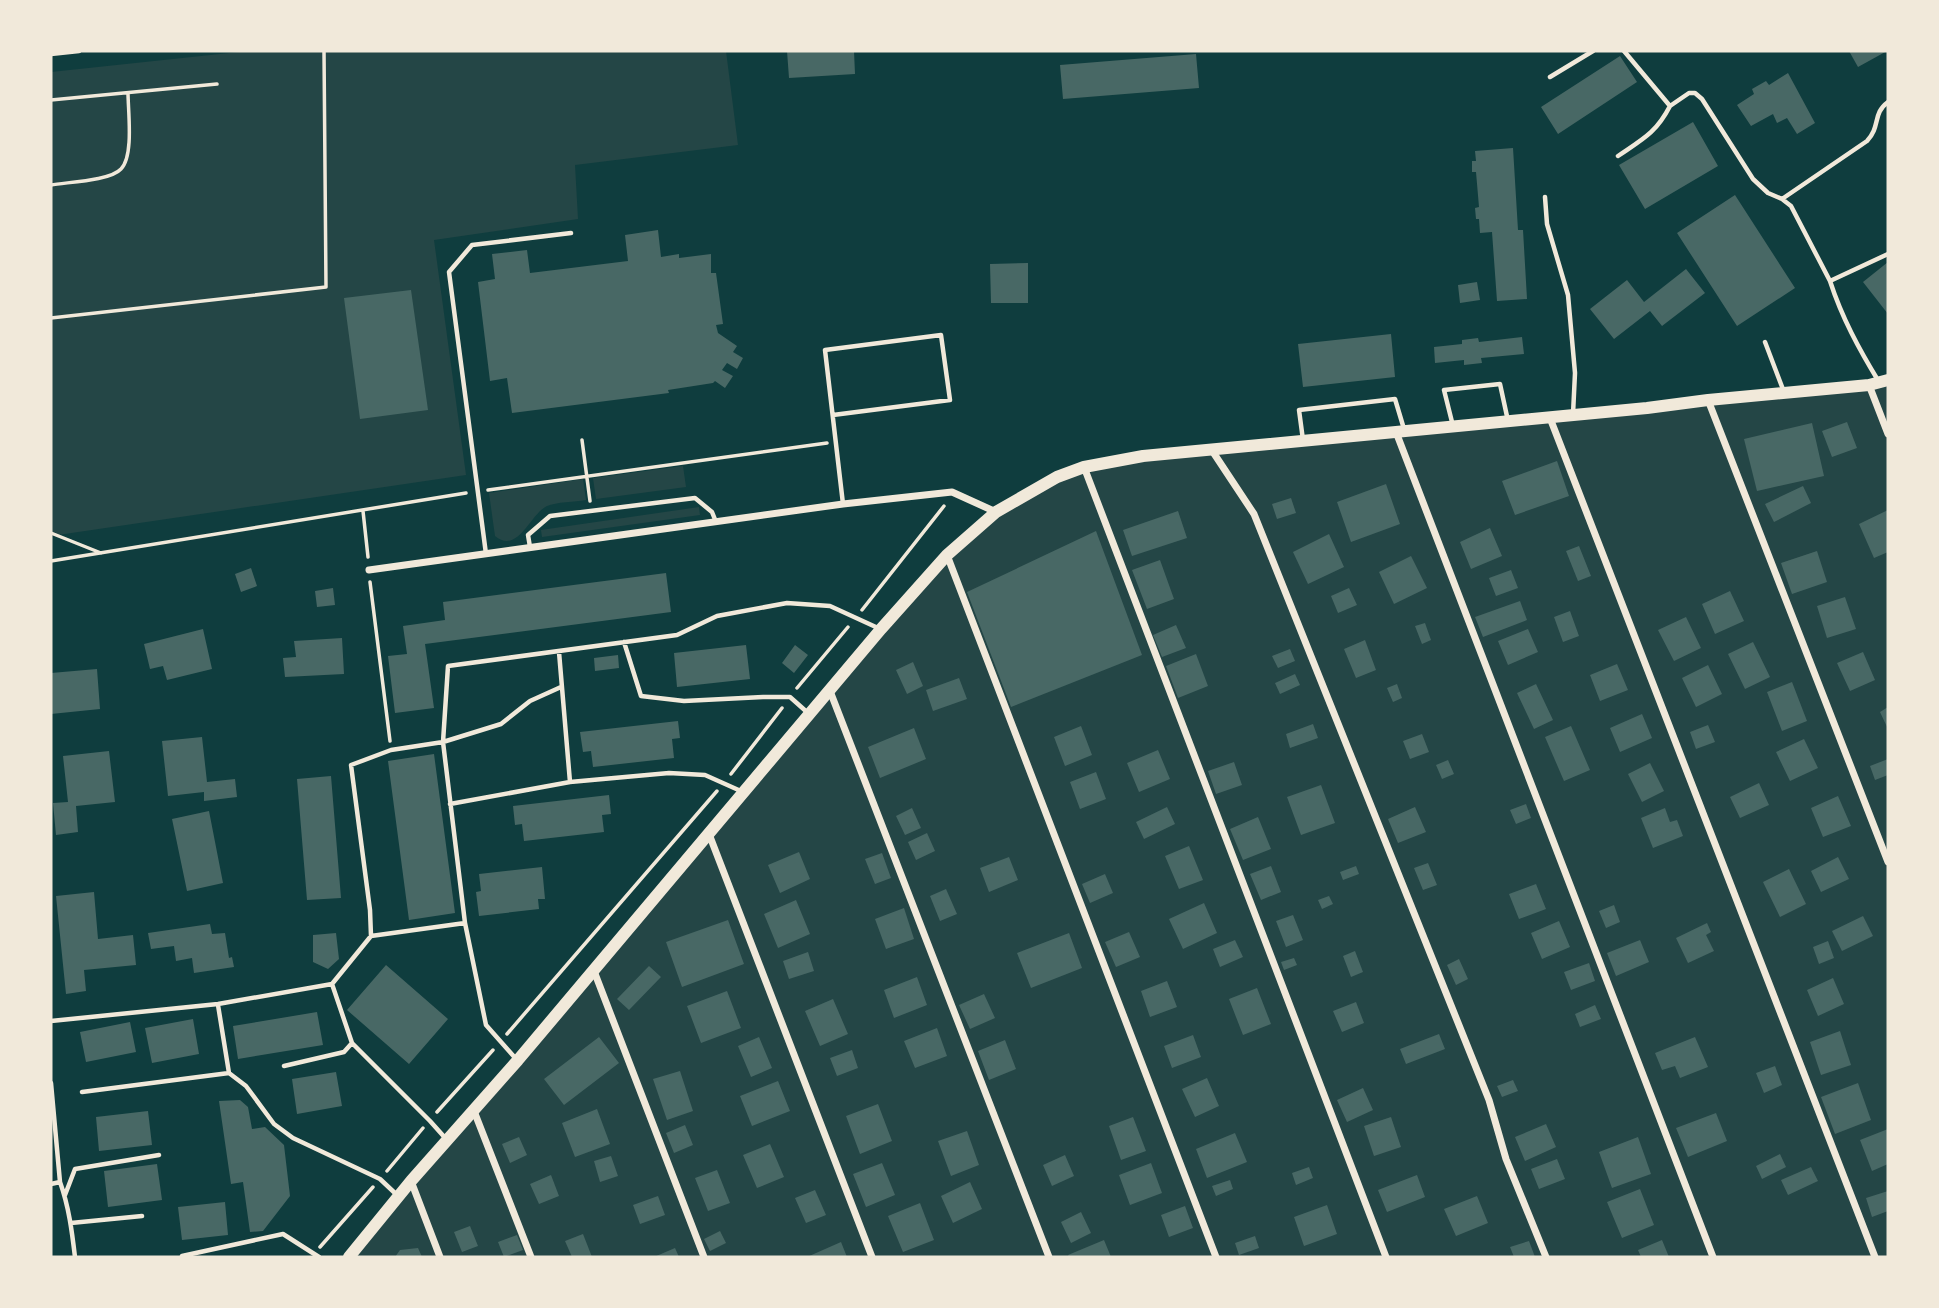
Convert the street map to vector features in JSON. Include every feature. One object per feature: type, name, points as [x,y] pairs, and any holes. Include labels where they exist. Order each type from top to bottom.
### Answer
[{"type":"main road","points":[[349,1257],[881,629],[947,555],[996,512],[1057,477],[1084,467],[1143,456],[1550,418],[1879,382]]},
{"type":"street","points":[[1879,382],[1888,434]]},
{"type":"street","points":[[1708,400],[1888,862]]},
{"type":"street","points":[[1550,418],[1875,1257]]},
{"type":"street","points":[[1400,432],[1713,1257]]},
{"type":"street","points":[[1211,449],[1254,514],[1489,1100],[1506,1159],[1546,1257]]},
{"type":"street","points":[[1084,467],[1386,1257]]},
{"type":"street","points":[[369,570],[843,504],[952,492],[996,512]]},
{"type":"street","points":[[947,555],[1216,1257]]},
{"type":"street","points":[[830,691],[1049,1257]]},
{"type":"street","points":[[709,834],[872,1257]]},
{"type":"street","points":[[594,970],[704,1257]]},
{"type":"street","points":[[474,1111],[531,1257]]},
{"type":"street","points":[[411,1181],[440,1257]]},
{"type":"lane","points":[[51,54],[79,51]]},
{"type":"lane","points":[[1550,77],[1592,51]]},
{"type":"lane","points":[[1624,51],[1670,106]]},
{"type":"lane","points":[[1618,156],[1661,124],[1670,106],[1689,93],[1695,93],[1702,99],[1753,179],[1791,206],[1830,281],[1857,346],[1879,382]]},
{"type":"lane","points":[[1782,199],[1867,141],[1877,128],[1878,112],[1888,102]]},
{"type":"lane","points":[[1545,197],[1547,224],[1568,295],[1574,373],[1573,415]]},
{"type":"lane","points":[[486,554],[449,272],[472,245],[571,233]]},
{"type":"lane","points":[[1830,281],[1888,254]]},
{"type":"lane","points":[[833,415],[950,400],[941,335],[825,350],[843,504]]},
{"type":"lane","points":[[1765,342],[1784,393]]},
{"type":"lane","points":[[1454,427],[1444,390],[1500,384],[1508,422]]},
{"type":"lane","points":[[1303,440],[1298,410],[1395,399],[1400,432]]},
{"type":"lane","points":[[530,548],[528,536],[550,516],[695,498],[712,512],[716,522]]},
{"type":"lane","points":[[518,1060],[486,1025],[465,923],[443,742],[448,666],[677,635],[717,616],[787,603],[830,606],[881,629]]},
{"type":"lane","points":[[624,642],[641,696],[684,701],[790,697],[809,714]]},
{"type":"lane","points":[[559,652],[570,782]]},
{"type":"lane","points":[[51,1021],[218,1004],[332,984],[371,936],[351,765],[391,750],[443,742],[501,724],[530,701],[561,687]]},
{"type":"lane","points":[[450,804],[570,782],[669,773],[705,775],[744,793]]},
{"type":"lane","points":[[371,936],[465,923]]},
{"type":"lane","points":[[332,984],[352,1043],[447,1141]]},
{"type":"lane","points":[[218,1004],[229,1073],[246,1086],[274,1124],[293,1138],[380,1179],[399,1196]]},
{"type":"lane","points":[[284,1066],[344,1052],[352,1043]]},
{"type":"lane","points":[[82,1092],[229,1073]]},
{"type":"lane","points":[[51,1083],[60,1182],[71,1223],[75,1257]]},
{"type":"lane","points":[[65,1195],[75,1169],[159,1156]]},
{"type":"lane","points":[[51,1184],[60,1182]]},
{"type":"lane","points":[[71,1223],[142,1216]]},
{"type":"lane","points":[[182,1256],[283,1234],[316,1255]]},
{"type":"path","points":[[51,318],[326,287],[324,51]]},
{"type":"path","points":[[51,100],[217,84]]},
{"type":"path","points":[[51,185],[109,176],[121,169],[128,155],[128,93]]},
{"type":"path","points":[[582,440],[592,511]]},
{"type":"path","points":[[51,561],[478,491],[836,441]]},
{"type":"path","points":[[316,1255],[723,783],[940,513],[952,492]]},
{"type":"path","points":[[363,511],[391,750]]},
{"type":"path","points":[[51,533],[102,553]]},
{"type":"shaded area","points":[[248,51],[726,51],[738,145],[575,165],[578,219],[434,240],[466,475],[51,536],[51,72]]},
{"type":"shaded area","points":[[1888,380],[1888,1257],[349,1257],[709,834],[980,524],[1084,467]]},
{"type":"shaded area","points":[[683,466],[686,487],[596,499],[593,478]]},
{"type":"shaded area","points":[[583,479],[586,500],[547,506],[517,537],[510,540],[495,536],[489,493]]},
{"type":"shaded area","points":[[699,507],[700,515],[542,537],[541,530]]},
{"type":"building","points":[[787,51],[854,51],[855,74],[789,78]]},
{"type":"building","points":[[1849,51],[1887,51],[1858,67]]},
{"type":"building","points":[[1196,54],[1199,88],[1063,99],[1060,65]]},
{"type":"building","points":[[1620,56],[1637,82],[1558,134],[1541,107]]},
{"type":"building","points":[[1788,73],[1815,123],[1797,134],[1787,118],[1777,123],[1773,114],[1751,126],[1737,105],[1754,94],[1752,89],[1766,81],[1769,85]]},
{"type":"building","points":[[1693,122],[1718,166],[1645,209],[1619,165]]},
{"type":"building","points":[[1513,148],[1518,230],[1523,230],[1527,299],[1497,301],[1492,232],[1480,233],[1479,219],[1476,219],[1475,208],[1479,207],[1476,172],[1472,172],[1472,161],[1476,161],[1475,151]]},
{"type":"building","points":[[1735,195],[1795,288],[1737,326],[1677,233]]},
{"type":"building","points":[[658,230],[661,257],[711,254],[711,273],[716,273],[723,324],[716,325],[718,333],[737,346],[733,352],[743,358],[737,369],[727,363],[722,370],[733,376],[725,388],[715,381],[668,390],[669,393],[512,413],[507,378],[490,381],[478,282],[495,279],[492,254],[527,250],[530,273],[628,261],[625,235]]},
{"type":"building","points":[[1888,262],[1888,314],[1863,282]]},
{"type":"building","points":[[1028,263],[1028,303],[991,303],[990,264]]},
{"type":"building","points":[[1686,269],[1705,293],[1662,326],[1650,311],[1614,339],[1590,309],[1627,280],[1644,302]]},
{"type":"building","points":[[1477,282],[1480,300],[1460,303],[1458,285]]},
{"type":"building","points":[[411,290],[428,410],[360,419],[344,298]]},
{"type":"building","points":[[1391,334],[1395,377],[1303,387],[1298,344]]},
{"type":"building","points":[[1522,337],[1524,354],[1481,358],[1482,363],[1464,365],[1464,360],[1435,363],[1434,347],[1462,344],[1462,340],[1478,338],[1479,342]]},
{"type":"building","points":[[1847,422],[1857,448],[1832,457],[1822,431]]},
{"type":"building","points":[[1812,423],[1824,476],[1757,491],[1744,439]]},
{"type":"building","points":[[1557,461],[1569,496],[1515,515],[1502,481]]},
{"type":"building","points":[[1386,484],[1400,524],[1351,542],[1337,502]]},
{"type":"building","points":[[1803,486],[1811,503],[1774,522],[1765,504]]},
{"type":"building","points":[[1291,498],[1296,513],[1277,519],[1272,504]]},
{"type":"building","points":[[1888,510],[1888,552],[1874,558],[1859,524]]},
{"type":"building","points":[[1178,511],[1187,538],[1132,556],[1123,530]]},
{"type":"building","points":[[1490,528],[1502,556],[1471,569],[1460,542]]},
{"type":"building","points":[[1096,531],[1142,655],[1011,707],[967,592]]},
{"type":"building","points":[[1329,534],[1344,567],[1308,584],[1293,552]]},
{"type":"building","points":[[1579,546],[1591,576],[1578,581],[1566,551]]},
{"type":"building","points":[[1817,551],[1827,582],[1792,594],[1781,563]]},
{"type":"building","points":[[1411,556],[1427,588],[1394,604],[1379,572]]},
{"type":"building","points":[[1160,560],[1174,599],[1147,609],[1132,570]]},
{"type":"building","points":[[251,568],[257,586],[241,592],[235,574]]},
{"type":"building","points":[[1511,570],[1518,588],[1496,596],[1489,578]]},
{"type":"building","points":[[666,573],[671,612],[425,644],[434,708],[395,713],[388,656],[407,654],[403,626],[445,620],[443,602]]},
{"type":"building","points":[[333,588],[335,605],[317,607],[315,591]]},
{"type":"building","points":[[1349,588],[1357,605],[1338,613],[1331,596]]},
{"type":"building","points":[[1730,591],[1744,621],[1715,634],[1702,604]]},
{"type":"building","points":[[1845,597],[1856,629],[1827,638],[1817,606]]},
{"type":"building","points":[[1520,601],[1527,620],[1483,637],[1475,617]]},
{"type":"building","points":[[1570,611],[1579,636],[1563,642],[1554,617]]},
{"type":"building","points":[[1686,617],[1701,648],[1674,661],[1658,630]]},
{"type":"building","points":[[1425,623],[1431,640],[1422,644],[1415,626]]},
{"type":"building","points":[[1176,625],[1186,648],[1162,657],[1153,635]]},
{"type":"building","points":[[203,629],[212,669],[167,680],[163,666],[150,669],[144,644]]},
{"type":"building","points":[[1528,629],[1538,652],[1508,665],[1498,641]]},
{"type":"building","points":[[342,638],[344,674],[285,677],[283,658],[296,657],[294,641]]},
{"type":"building","points":[[1365,640],[1376,670],[1356,678],[1344,649]]},
{"type":"building","points":[[1753,642],[1770,677],[1745,689],[1728,654]]},
{"type":"building","points":[[746,645],[750,679],[677,687],[674,653]]},
{"type":"building","points":[[795,645],[808,655],[794,673],[782,663]]},
{"type":"building","points":[[1290,649],[1295,661],[1278,668],[1272,656]]},
{"type":"building","points":[[1863,652],[1875,680],[1850,691],[1837,663]]},
{"type":"building","points":[[1196,654],[1208,686],[1178,698],[1166,666]]},
{"type":"building","points":[[618,655],[619,668],[595,671],[594,658]]},
{"type":"building","points":[[913,662],[923,686],[907,694],[896,670]]},
{"type":"building","points":[[1617,664],[1628,690],[1600,701],[1590,675]]},
{"type":"building","points":[[1708,665],[1722,694],[1696,707],[1682,678]]},
{"type":"building","points":[[97,669],[100,709],[51,714],[51,673]]},
{"type":"building","points":[[1295,674],[1300,685],[1280,694],[1275,683]]},
{"type":"building","points":[[959,678],[967,699],[933,711],[926,690]]},
{"type":"building","points":[[1792,682],[1807,721],[1782,731],[1767,692]]},
{"type":"building","points":[[1397,684],[1402,698],[1393,702],[1387,688]]},
{"type":"building","points":[[1536,684],[1553,720],[1534,729],[1517,693]]},
{"type":"building","points":[[1888,707],[1888,729],[1880,712]]},
{"type":"building","points":[[1642,714],[1652,738],[1620,752],[1610,728]]},
{"type":"building","points":[[678,721],[680,738],[672,739],[674,758],[593,767],[591,751],[583,752],[580,732]]},
{"type":"building","points":[[1313,724],[1318,738],[1290,748],[1286,734]]},
{"type":"building","points":[[1708,725],[1715,742],[1696,749],[1690,732]]},
{"type":"building","points":[[1081,726],[1092,755],[1065,766],[1054,737]]},
{"type":"building","points":[[1571,726],[1590,770],[1564,781],[1545,737]]},
{"type":"building","points":[[914,728],[926,759],[880,778],[868,747]]},
{"type":"building","points":[[1422,734],[1429,752],[1410,759],[1403,741]]},
{"type":"building","points":[[202,737],[207,782],[235,779],[237,797],[204,801],[204,792],[168,796],[162,741]]},
{"type":"building","points":[[1804,739],[1818,768],[1790,781],[1776,752]]},
{"type":"building","points":[[1158,750],[1170,779],[1139,792],[1127,763]]},
{"type":"building","points":[[109,751],[115,802],[76,806],[78,832],[56,835],[53,803],[68,802],[63,756]]},
{"type":"building","points":[[434,754],[455,913],[409,920],[388,761]]},
{"type":"building","points":[[1888,759],[1888,775],[1875,780],[1870,766]]},
{"type":"building","points":[[1448,760],[1454,774],[1442,779],[1436,765]]},
{"type":"building","points":[[1234,762],[1242,785],[1216,794],[1208,771]]},
{"type":"building","points":[[1650,763],[1664,791],[1642,802],[1628,774]]},
{"type":"building","points":[[1096,772],[1106,799],[1080,809],[1070,782]]},
{"type":"building","points":[[331,776],[341,898],[307,900],[297,779]]},
{"type":"building","points":[[1759,783],[1769,805],[1740,818],[1730,797]]},
{"type":"building","points":[[1321,785],[1335,823],[1301,835],[1287,797]]},
{"type":"building","points":[[609,795],[611,814],[602,815],[604,832],[524,841],[522,824],[515,825],[513,806]]},
{"type":"building","points":[[1838,796],[1851,826],[1823,837],[1811,808]]},
{"type":"building","points":[[1526,804],[1531,818],[1516,824],[1510,810]]},
{"type":"building","points":[[1167,807],[1175,824],[1144,839],[1136,822]]},
{"type":"building","points":[[1415,807],[1426,832],[1398,843],[1388,819]]},
{"type":"building","points":[[912,808],[921,828],[905,835],[896,816]]},
{"type":"building","points":[[1665,808],[1670,822],[1677,820],[1683,836],[1653,848],[1641,818]]},
{"type":"building","points":[[209,811],[223,883],[187,891],[172,819]]},
{"type":"building","points":[[1258,817],[1271,849],[1243,860],[1230,829]]},
{"type":"building","points":[[927,833],[935,851],[916,860],[908,842]]},
{"type":"building","points":[[1189,846],[1203,880],[1179,889],[1165,856]]},
{"type":"building","points":[[799,852],[810,879],[780,893],[768,865]]},
{"type":"building","points":[[882,853],[891,878],[875,884],[865,859]]},
{"type":"building","points":[[1009,857],[1018,880],[989,892],[980,868]]},
{"type":"building","points":[[1838,857],[1849,879],[1821,892],[1811,871]]},
{"type":"building","points":[[1428,863],[1437,885],[1423,890],[1414,868]]},
{"type":"building","points":[[1271,866],[1281,892],[1261,900],[1250,874]]},
{"type":"building","points":[[1356,866],[1359,874],[1343,880],[1340,872]]},
{"type":"building","points":[[542,867],[545,899],[538,899],[539,909],[479,916],[476,892],[481,891],[479,874]]},
{"type":"building","points":[[1789,869],[1806,904],[1780,917],[1763,882]]},
{"type":"building","points":[[1105,874],[1113,893],[1090,903],[1082,884]]},
{"type":"building","points":[[1536,884],[1546,909],[1519,919],[1509,894]]},
{"type":"building","points":[[946,889],[957,914],[940,921],[930,896]]},
{"type":"building","points":[[94,892],[98,939],[133,935],[136,965],[84,970],[86,991],[66,994],[56,896]]},
{"type":"building","points":[[1329,896],[1333,904],[1322,909],[1318,900]]},
{"type":"building","points":[[796,900],[810,934],[778,948],[764,914]]},
{"type":"building","points":[[1204,903],[1217,933],[1183,949],[1169,919]]},
{"type":"building","points":[[1614,905],[1620,922],[1606,928],[1599,911]]},
{"type":"building","points":[[904,908],[914,939],[886,949],[875,919]]},
{"type":"building","points":[[1293,915],[1303,940],[1286,947],[1276,921]]},
{"type":"building","points":[[1863,916],[1873,936],[1842,951],[1832,931]]},
{"type":"building","points":[[728,920],[744,964],[682,987],[666,942]]},
{"type":"building","points":[[1559,921],[1570,947],[1542,959],[1531,933]]},
{"type":"building","points":[[1707,923],[1711,932],[1706,935],[1714,951],[1688,963],[1676,938]]},
{"type":"building","points":[[210,924],[212,934],[225,933],[229,958],[232,957],[234,967],[194,973],[192,958],[176,961],[174,946],[151,949],[148,933]]},
{"type":"building","points":[[1129,932],[1140,957],[1116,967],[1105,942]]},
{"type":"building","points":[[336,933],[339,959],[328,969],[313,962],[313,935]]},
{"type":"building","points":[[1069,933],[1082,968],[1031,988],[1017,953]]},
{"type":"building","points":[[1235,940],[1243,957],[1220,967],[1213,949]]},
{"type":"building","points":[[1640,940],[1649,962],[1616,976],[1607,953]]},
{"type":"building","points":[[1828,941],[1834,958],[1819,964],[1813,947]]},
{"type":"building","points":[[1355,951],[1363,972],[1351,977],[1343,956]]},
{"type":"building","points":[[808,952],[814,971],[789,979],[783,961]]},
{"type":"building","points":[[1294,958],[1297,965],[1284,970],[1281,962]]},
{"type":"building","points":[[1459,959],[1468,979],[1456,985],[1447,965]]},
{"type":"building","points":[[1589,963],[1595,981],[1571,990],[1564,972]]},
{"type":"building","points":[[386,965],[448,1019],[409,1064],[347,1010]]},
{"type":"building","points":[[649,966],[661,977],[629,1010],[617,999]]},
{"type":"building","points":[[917,977],[927,1005],[894,1018],[884,990]]},
{"type":"building","points":[[1833,978],[1844,1004],[1818,1016],[1807,990]]},
{"type":"building","points":[[1167,981],[1177,1007],[1150,1017],[1141,991]]},
{"type":"building","points":[[1257,988],[1271,1024],[1243,1035],[1229,999]]},
{"type":"building","points":[[727,991],[741,1028],[701,1043],[687,1006]]},
{"type":"building","points":[[984,994],[995,1018],[970,1029],[959,1005]]},
{"type":"building","points":[[833,999],[848,1034],[820,1046],[805,1011]]},
{"type":"building","points":[[1356,1002],[1364,1023],[1342,1032],[1333,1011]]},
{"type":"building","points":[[1595,1005],[1601,1019],[1580,1027],[1575,1014]]},
{"type":"building","points":[[317,1012],[323,1045],[238,1059],[233,1026]]},
{"type":"building","points":[[193,1019],[199,1054],[152,1063],[145,1028]]},
{"type":"building","points":[[130,1022],[136,1052],[86,1062],[80,1032]]},
{"type":"building","points":[[937,1028],[947,1056],[915,1068],[904,1041]]},
{"type":"building","points":[[1840,1031],[1851,1065],[1821,1075],[1810,1042]]},
{"type":"building","points":[[1439,1034],[1445,1049],[1406,1064],[1400,1049]]},
{"type":"building","points":[[1193,1035],[1201,1057],[1172,1068],[1164,1046]]},
{"type":"building","points":[[599,1037],[619,1063],[564,1105],[544,1079]]},
{"type":"building","points":[[759,1037],[772,1068],[751,1077],[738,1046]]},
{"type":"building","points":[[1695,1037],[1708,1067],[1680,1078],[1675,1066],[1662,1070],[1655,1053]]},
{"type":"building","points":[[1005,1040],[1016,1069],[989,1080],[978,1051]]},
{"type":"building","points":[[852,1050],[858,1068],[837,1076],[830,1058]]},
{"type":"building","points":[[1775,1066],[1782,1085],[1764,1093],[1756,1073]]},
{"type":"building","points":[[680,1071],[693,1111],[667,1120],[653,1079]]},
{"type":"building","points":[[336,1072],[342,1106],[297,1114],[292,1079]]},
{"type":"building","points":[[1207,1078],[1219,1106],[1195,1117],[1182,1089]]},
{"type":"building","points":[[1513,1080],[1518,1091],[1502,1097],[1497,1086]]},
{"type":"building","points":[[778,1081],[790,1111],[752,1126],[740,1096]]},
{"type":"building","points":[[1858,1083],[1871,1120],[1835,1134],[1821,1097]]},
{"type":"building","points":[[1363,1088],[1373,1110],[1347,1122],[1337,1100]]},
{"type":"building","points":[[240,1100],[248,1107],[252,1129],[265,1127],[284,1145],[290,1196],[263,1231],[250,1232],[243,1182],[231,1184],[219,1101]]},
{"type":"building","points":[[878,1104],[892,1141],[860,1154],[846,1116]]},
{"type":"building","points":[[597,1109],[610,1144],[575,1157],[562,1123]]},
{"type":"building","points":[[148,1111],[152,1145],[99,1151],[96,1117]]},
{"type":"building","points":[[1716,1113],[1727,1141],[1688,1157],[1676,1128]]},
{"type":"building","points":[[1133,1117],[1146,1151],[1121,1160],[1109,1126]]},
{"type":"building","points":[[1391,1117],[1401,1147],[1374,1156],[1364,1126]]},
{"type":"building","points":[[1546,1124],[1556,1147],[1525,1161],[1515,1137]]},
{"type":"building","points":[[685,1125],[693,1145],[674,1153],[666,1133]]},
{"type":"building","points":[[1888,1129],[1888,1164],[1872,1171],[1860,1140]]},
{"type":"building","points":[[967,1131],[979,1165],[951,1176],[938,1141]]},
{"type":"building","points":[[1235,1133],[1247,1162],[1207,1178],[1196,1149]]},
{"type":"building","points":[[519,1137],[527,1155],[510,1163],[502,1144]]},
{"type":"building","points":[[1638,1137],[1651,1174],[1612,1188],[1599,1152]]},
{"type":"building","points":[[770,1144],[784,1177],[757,1188],[743,1155]]},
{"type":"building","points":[[1780,1154],[1786,1167],[1762,1179],[1756,1166]]},
{"type":"building","points":[[1065,1155],[1074,1176],[1052,1186],[1043,1165]]},
{"type":"building","points":[[611,1156],[618,1176],[600,1182],[594,1161]]},
{"type":"building","points":[[1557,1159],[1565,1179],[1539,1189],[1531,1169]]},
{"type":"building","points":[[882,1163],[895,1195],[866,1207],[853,1174]]},
{"type":"building","points":[[1151,1163],[1162,1193],[1130,1205],[1119,1175]]},
{"type":"building","points":[[157,1164],[162,1200],[108,1207],[104,1171]]},
{"type":"building","points":[[1309,1167],[1313,1178],[1296,1185],[1292,1173]]},
{"type":"building","points":[[1811,1167],[1818,1181],[1788,1195],[1781,1180]]},
{"type":"building","points":[[717,1170],[730,1203],[708,1211],[695,1178]]},
{"type":"building","points":[[551,1175],[559,1196],[539,1204],[530,1184]]},
{"type":"building","points":[[1417,1175],[1425,1197],[1387,1212],[1378,1190]]},
{"type":"building","points":[[1230,1180],[1233,1189],[1216,1196],[1212,1186]]},
{"type":"building","points":[[970,1182],[982,1209],[953,1223],[941,1196]]},
{"type":"building","points":[[1640,1189],[1654,1225],[1622,1238],[1607,1202]]},
{"type":"building","points":[[815,1190],[826,1215],[806,1223],[795,1198]]},
{"type":"building","points":[[1888,1191],[1888,1211],[1872,1217],[1866,1198]]},
{"type":"building","points":[[658,1196],[665,1215],[640,1224],[633,1205]]},
{"type":"building","points":[[1477,1196],[1488,1223],[1456,1236],[1444,1209]]},
{"type":"building","points":[[225,1202],[228,1235],[182,1240],[178,1207]]},
{"type":"building","points":[[920,1203],[934,1240],[903,1252],[888,1216]]},
{"type":"building","points":[[1327,1205],[1337,1234],[1304,1246],[1294,1217]]},
{"type":"building","points":[[1185,1206],[1193,1228],[1169,1237],[1161,1215]]},
{"type":"building","points":[[1081,1212],[1091,1233],[1071,1243],[1061,1222]]},
{"type":"building","points":[[470,1226],[478,1246],[462,1252],[454,1232]]},
{"type":"building","points":[[720,1231],[726,1243],[710,1251],[704,1239]]},
{"type":"building","points":[[583,1234],[592,1257],[572,1257],[565,1241]]},
{"type":"building","points":[[517,1235],[523,1250],[504,1257],[498,1242]]},
{"type":"building","points":[[1255,1236],[1259,1248],[1239,1255],[1235,1243]]},
{"type":"building","points":[[1104,1240],[1111,1257],[1068,1255]]},
{"type":"building","points":[[1662,1240],[1669,1257],[1641,1257],[1638,1250]]},
{"type":"building","points":[[1529,1241],[1535,1257],[1514,1257],[1510,1247]]},
{"type":"building","points":[[841,1242],[847,1257],[807,1257]]},
{"type":"building","points":[[418,1248],[422,1257],[395,1257],[400,1250]]},
{"type":"building","points":[[675,1248],[679,1257],[654,1257]]}]
